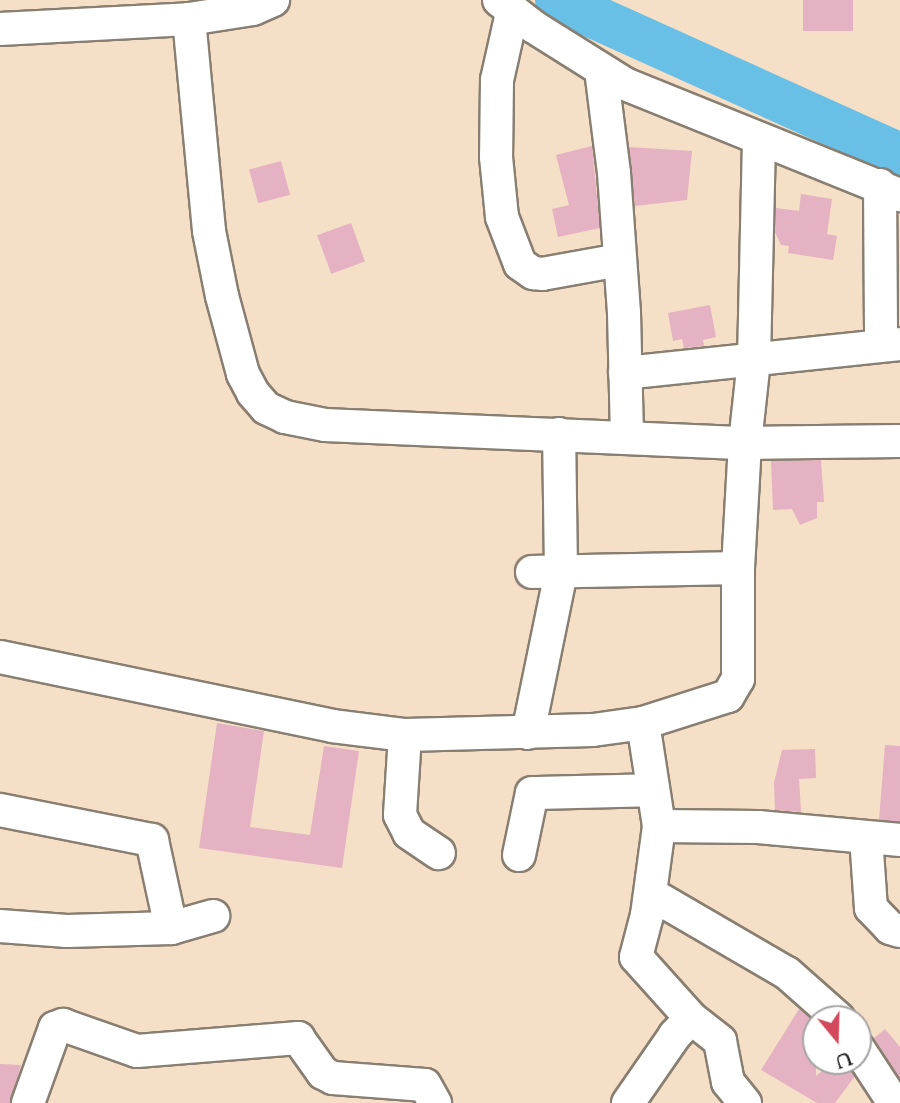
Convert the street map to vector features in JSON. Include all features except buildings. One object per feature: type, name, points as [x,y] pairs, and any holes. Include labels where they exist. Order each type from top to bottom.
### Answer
[{"type":"street","points":[[0,29],[189,19],[253,9],[273,0]]},
{"type":"street","points":[[620,260],[542,274],[533,274],[520,264],[502,217],[495,157],[498,80],[506,6],[625,84],[890,190],[891,344],[625,373]]},
{"type":"street","points":[[189,19],[209,231],[243,374],[253,393],[266,408],[285,417],[325,425],[745,443],[900,441]]},
{"type":"street","points":[[601,70],[614,173],[620,260],[626,438]]},
{"type":"street","points":[[0,657],[261,713],[405,736],[593,730],[643,723],[719,700],[732,692],[738,679],[738,568],[745,443],[754,360],[759,139]]},
{"type":"street","points":[[528,733],[559,434]]},
{"type":"street","points":[[546,572],[738,568]]},
{"type":"street","points":[[643,723],[659,826],[649,902],[636,957],[691,1018],[720,1041],[727,1082],[746,1103]]},
{"type":"street","points":[[405,736],[400,814],[409,833],[439,853]]},
{"type":"street","points":[[519,855],[532,793],[653,790]]},
{"type":"street","points":[[0,810],[152,840],[171,928]]},
{"type":"street","points":[[659,826],[758,827],[900,840]]},
{"type":"street","points":[[866,837],[871,908],[884,923],[900,931]]},
{"type":"street","points":[[649,902],[787,973],[823,1005]]},
{"type":"street","points":[[0,926],[67,931],[171,928],[213,916]]},
{"type":"street","points":[[628,1103],[675,1035],[691,1018]]},
{"type":"street","points":[[28,1103],[55,1028],[63,1025],[137,1051],[298,1038],[323,1073],[333,1077],[425,1085],[435,1103]]},
{"type":"street","points":[[872,1069],[894,1103]]},
{"type":"waterway","points":[[557,0],[900,155]]}]
